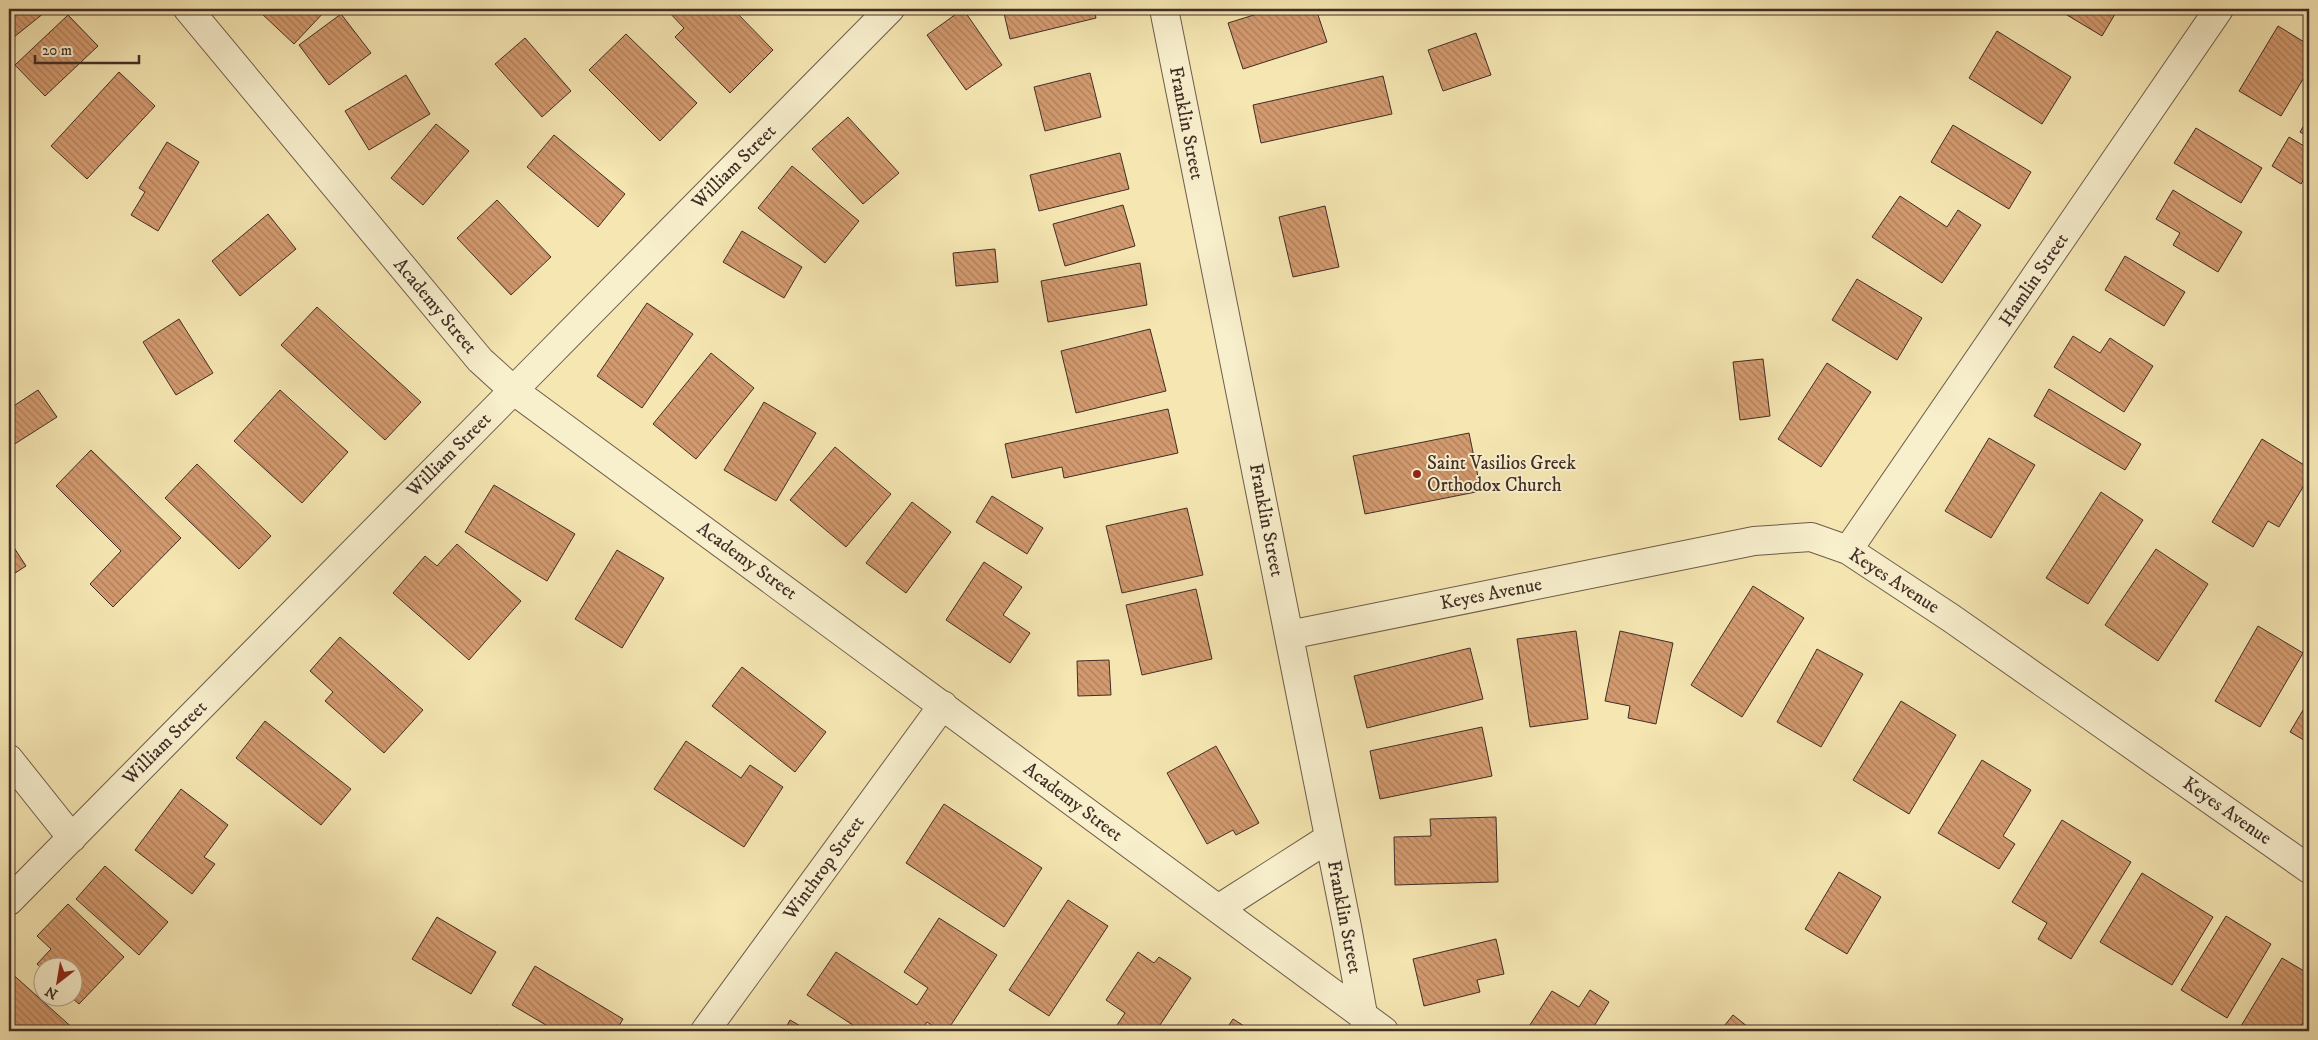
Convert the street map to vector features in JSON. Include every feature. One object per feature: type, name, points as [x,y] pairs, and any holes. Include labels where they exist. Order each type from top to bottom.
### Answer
[{"type":"street","name":"Academy Street","points":[[188,9],[480,360],[513,390],[943,705],[1218,909],[1371,1026]]},
{"type":"street","name":"William Street","points":[[9,901],[890,9]]},
{"type":"street","name":"Franklin Street","points":[[1164,9],[1329,838],[1371,1026]]},
{"type":"street","name":"Hamlin Street","points":[[1848,550],[2219,9]]},
{"type":"street","name":"Keyes Avenue","points":[[1289,635],[1754,541],[1811,537],[1848,550],[1951,618],[2309,869]]},
{"type":"street","name":"Winthrop Street","points":[[705,1031],[943,705]]},
{"type":"street","points":[[9,759],[72,838]]},
{"type":"street","points":[[1218,909],[1329,838]]},
{"type":"building","points":[[9,9],[49,9],[9,41]]},
{"type":"building","points":[[263,9],[327,9],[294,44],[260,12]]},
{"type":"building","points":[[668,9],[733,9],[773,50],[730,93],[675,37],[684,28]]},
{"type":"building","points":[[767,9],[780,9],[774,15]]},
{"type":"building","points":[[963,9],[1002,65],[966,90],[927,35]]},
{"type":"building","points":[[1003,9],[1094,9],[1096,18],[1010,39]]},
{"type":"building","points":[[1273,9],[1316,9],[1327,42],[1243,69],[1228,23]]},
{"type":"building","points":[[1517,9],[1547,9],[1518,12]]},
{"type":"building","points":[[2057,9],[2118,9],[2102,36]]},
{"type":"building","points":[[341,14],[371,53],[329,85],[299,45]]},
{"type":"building","points":[[68,15],[98,46],[45,96],[15,65]]},
{"type":"building","points":[[2278,26],[2309,45],[2309,69],[2281,116],[2239,91]]},
{"type":"building","points":[[1997,31],[2071,77],[2042,124],[1969,78]]},
{"type":"building","points":[[1476,33],[1491,75],[1443,91],[1428,50]]},
{"type":"building","points":[[626,34],[697,103],[660,141],[589,70]]},
{"type":"building","points":[[525,38],[571,91],[542,117],[495,64]]},
{"type":"building","points":[[119,72],[155,106],[87,179],[51,146]]},
{"type":"building","points":[[1090,73],[1101,117],[1045,131],[1034,87]]},
{"type":"building","points":[[406,75],[430,114],[369,150],[345,111]]},
{"type":"building","points":[[1383,76],[1392,114],[1261,143],[1253,105]]},
{"type":"building","points":[[848,117],[899,173],[863,204],[812,149]]},
{"type":"building","points":[[2309,117],[2309,137],[2300,132]]},
{"type":"building","points":[[436,124],[469,151],[423,205],[391,178]]},
{"type":"building","points":[[1953,125],[2031,172],[2009,209],[1931,162]]},
{"type":"building","points":[[2196,128],[2262,168],[2241,203],[2174,163]]},
{"type":"building","points":[[554,135],[625,194],[598,227],[527,167]]},
{"type":"building","points":[[2289,137],[2309,149],[2309,171],[2301,184],[2272,166]]},
{"type":"building","points":[[167,142],[199,162],[158,231],[131,215],[145,192],[139,188]]},
{"type":"building","points":[[1120,153],[1129,189],[1039,211],[1030,175]]},
{"type":"building","points":[[792,166],[859,221],[825,263],[758,208]]},
{"type":"building","points":[[2173,190],[2242,232],[2218,272],[2173,245],[2180,233],[2156,219]]},
{"type":"building","points":[[1900,196],[1947,227],[1958,210],[1981,225],[1942,283],[1872,237]]},
{"type":"building","points":[[497,200],[551,257],[511,295],[457,238]]},
{"type":"building","points":[[1123,205],[1135,246],[1065,266],[1053,224]]},
{"type":"building","points":[[1325,206],[1339,267],[1293,277],[1279,217]]},
{"type":"building","points":[[268,214],[296,249],[240,296],[212,261]]},
{"type":"building","points":[[742,231],[802,267],[784,298],[723,262]]},
{"type":"building","points":[[995,249],[998,282],[956,286],[953,253]]},
{"type":"building","points":[[2125,256],[2185,292],[2164,326],[2105,290]]},
{"type":"building","points":[[1140,263],[1147,305],[1048,322],[1041,281]]},
{"type":"building","points":[[1857,279],[1922,318],[1897,360],[1832,320]]},
{"type":"building","points":[[647,303],[693,334],[642,408],[597,376]]},
{"type":"building","points":[[317,307],[421,402],[385,440],[281,345]]},
{"type":"building","points":[[179,319],[213,373],[176,395],[143,342]]},
{"type":"building","points":[[1150,329],[1166,391],[1076,413],[1061,351]]},
{"type":"building","points":[[2073,336],[2100,353],[2110,338],[2153,366],[2124,412],[2054,367]]},
{"type":"building","points":[[711,353],[754,388],[696,459],[653,424]]},
{"type":"building","points":[[1763,359],[1770,416],[1740,420],[1733,362]]},
{"type":"building","points":[[1827,363],[1871,392],[1821,467],[1778,439]]},
{"type":"building","points":[[2049,389],[2141,444],[2125,470],[2034,416]]},
{"type":"building","points":[[38,390],[57,417],[10,447],[9,409]]},
{"type":"building","points":[[280,390],[348,452],[302,503],[234,441]]},
{"type":"building","points":[[764,402],[816,433],[776,501],[724,470]]},
{"type":"building","points":[[1168,409],[1178,453],[1064,478],[1062,467],[1012,478],[1005,444]]},
{"type":"building","name":"Saint Vasilios Greek Orthodox Church","points":[[1469,433],[1481,491],[1365,514],[1353,456]]},
{"type":"building","points":[[1989,438],[2035,465],[1991,538],[1945,511]]},
{"type":"building","points":[[2262,439],[2309,468],[2309,477],[2279,527],[2268,521],[2253,547],[2212,522]]},
{"type":"building","points":[[835,447],[891,494],[846,547],[790,500]]},
{"type":"building","points":[[91,450],[181,538],[113,607],[90,584],[121,551],[56,486]]},
{"type":"building","points":[[197,464],[271,536],[239,569],[165,498]]},
{"type":"building","points":[[494,485],[575,534],[547,581],[465,532]]},
{"type":"building","points":[[2101,492],[2143,520],[2088,604],[2046,578]]},
{"type":"building","points":[[992,496],[1043,528],[1027,554],[976,522]]},
{"type":"building","points":[[912,502],[951,532],[906,593],[866,563]]},
{"type":"building","points":[[1187,508],[1203,575],[1122,593],[1106,526]]},
{"type":"building","points":[[9,540],[26,566],[9,577]]},
{"type":"building","points":[[457,544],[521,601],[469,660],[393,593],[425,556],[437,566]]},
{"type":"building","points":[[2156,549],[2208,584],[2158,661],[2105,625]]},
{"type":"building","points":[[617,550],[664,578],[622,648],[575,619]]},
{"type":"building","points":[[984,562],[1022,587],[1003,615],[1030,633],[1010,663],[946,620]]},
{"type":"building","points":[[1753,586],[1804,618],[1742,717],[1691,685]]},
{"type":"building","points":[[1196,589],[1212,659],[1142,675],[1126,605]]},
{"type":"building","points":[[2258,626],[2303,653],[2260,727],[2215,701]]},
{"type":"building","points":[[1576,631],[1588,719],[1530,727],[1517,639]]},
{"type":"building","points":[[1620,631],[1673,643],[1656,724],[1628,718],[1630,706],[1605,701]]},
{"type":"building","points":[[340,637],[423,710],[384,753],[325,701],[333,692],[310,671]]},
{"type":"building","points":[[1470,648],[1483,699],[1367,728],[1354,676]]},
{"type":"building","points":[[1817,649],[1863,674],[1821,747],[1777,722]]},
{"type":"building","points":[[1109,660],[1111,695],[1078,696],[1077,661]]},
{"type":"building","points":[[742,667],[826,732],[795,772],[712,706]]},
{"type":"building","points":[[2309,700],[2309,743],[2290,732]]},
{"type":"building","points":[[1901,701],[1956,735],[1909,814],[1853,780]]},
{"type":"building","points":[[265,721],[351,789],[321,825],[236,758]]},
{"type":"building","points":[[1482,727],[1492,776],[1380,799],[1370,751]]},
{"type":"building","points":[[686,741],[741,778],[750,765],[783,787],[744,847],[654,789]]},
{"type":"building","points":[[1216,746],[1259,823],[1236,835],[1233,830],[1207,844],[1167,773]]},
{"type":"building","points":[[1982,760],[2031,790],[2003,836],[2015,844],[1999,869],[1938,833]]},
{"type":"building","points":[[181,789],[228,825],[204,857],[215,864],[192,894],[135,850]]},
{"type":"building","points":[[944,804],[1042,868],[1004,927],[906,863]]},
{"type":"building","points":[[1496,817],[1498,882],[1395,885],[1394,837],[1431,836],[1430,819]]},
{"type":"building","points":[[2062,820],[2131,862],[2071,959],[2038,939],[2047,923],[2012,902]]},
{"type":"building","points":[[105,866],[168,922],[139,955],[76,899]]},
{"type":"building","points":[[1839,872],[1881,897],[1847,954],[1805,929]]},
{"type":"building","points":[[2142,873],[2213,917],[2172,985],[2100,942]]},
{"type":"building","points":[[1068,900],[1108,926],[1049,1016],[1009,990]]},
{"type":"building","points":[[68,904],[124,957],[82,1001],[82,958],[43,958],[51,949],[37,936]]},
{"type":"building","points":[[2226,916],[2271,944],[2227,1018],[2181,990]]},
{"type":"building","points":[[437,917],[496,952],[471,994],[412,959]]},
{"type":"building","points":[[939,918],[997,955],[947,1031],[941,1031],[927,1022],[921,1031],[862,1031],[807,995],[836,952],[917,1005],[928,988],[904,972]]},
{"type":"building","points":[[1496,939],[1504,974],[1477,980],[1480,992],[1424,1006],[1413,959]]},
{"type":"building","points":[[1138,952],[1154,963],[1159,957],[1191,978],[1158,1028],[1163,1031],[1113,1031],[1125,1013],[1106,1000]]},
{"type":"building","points":[[2282,958],[2309,974],[2309,1012],[2298,1031],[2238,1031]]},
{"type":"building","points":[[535,966],[623,1019],[616,1031],[556,1031],[512,1005]]},
{"type":"building","points":[[9,971],[32,992],[32,1008],[50,1008],[76,1031],[9,1031]]},
{"type":"building","points":[[1590,990],[1609,1002],[1591,1031],[1526,1031],[1552,991],[1579,1007]]},
{"type":"building","points":[[1733,1015],[1753,1031],[1720,1031]]},
{"type":"building","points":[[1233,1019],[1252,1031],[1225,1031]]},
{"type":"building","points":[[790,1020],[809,1031],[784,1031]]},
{"type":"building","points":[[496,1025],[507,1031],[492,1031]]},
{"type":"place","name":"Saint Vasilios Greek Orthodox Church","points":[[1417,474]]}]
